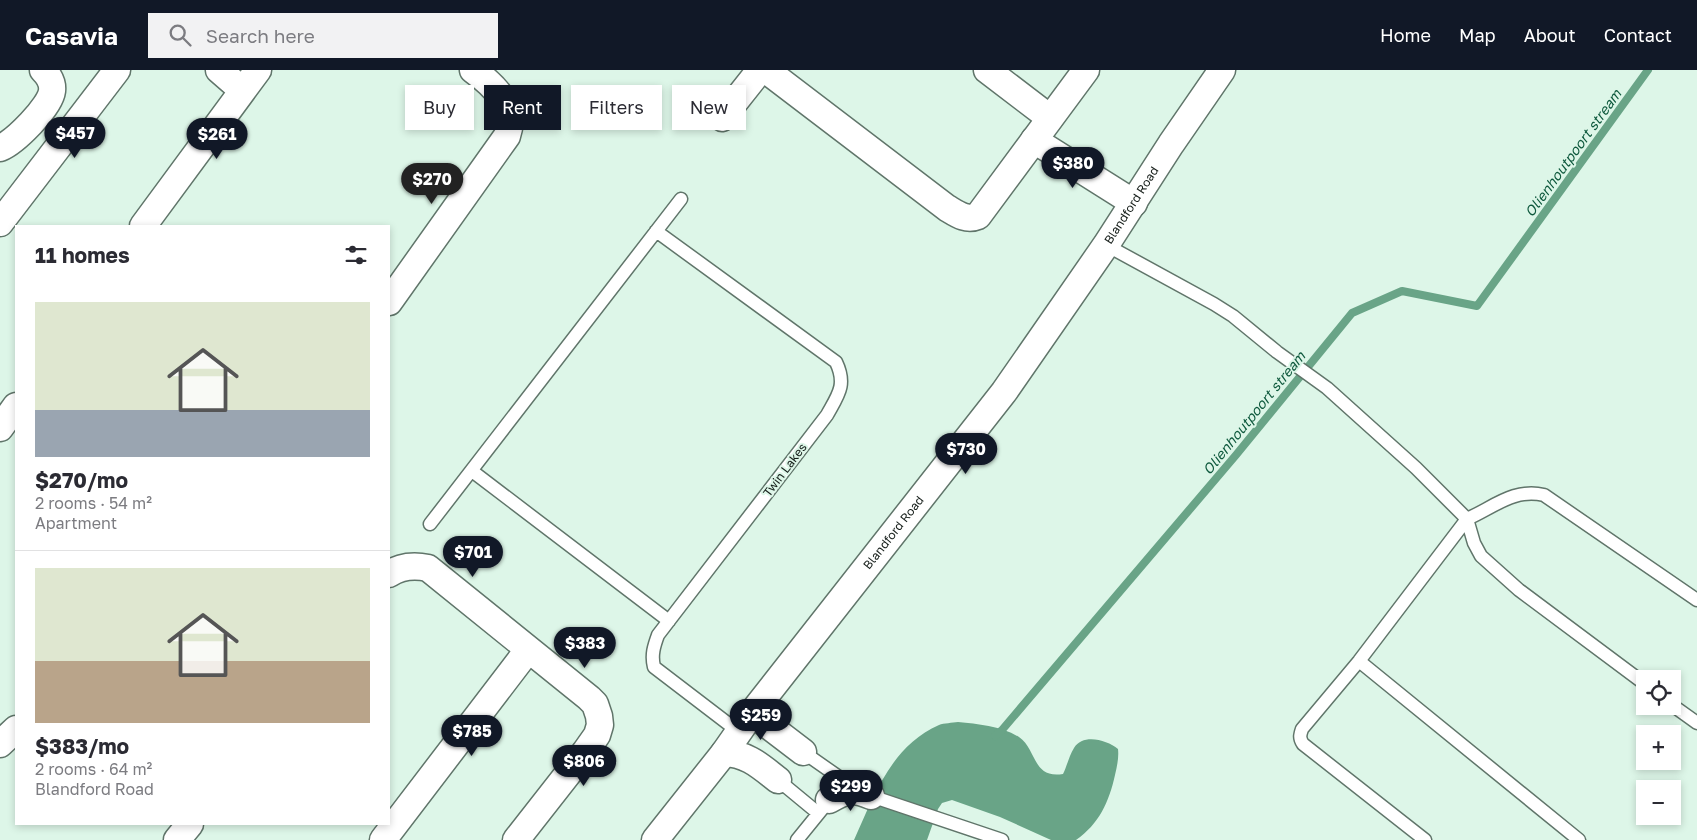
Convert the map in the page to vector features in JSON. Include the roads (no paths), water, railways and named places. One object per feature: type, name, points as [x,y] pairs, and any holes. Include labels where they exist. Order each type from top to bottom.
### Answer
[{"type":"street","points":[[0,148],[21,134],[34,120],[52,94],[52,85],[48,75],[43,70]]},
{"type":"street","points":[[0,223],[117,70]]},
{"type":"street","points":[[219,70],[242,90]]},
{"type":"street","points":[[149,224],[242,90],[258,70]]},
{"type":"street","points":[[390,301],[507,136],[509,120],[504,100],[496,89],[473,70]]},
{"type":"street","points":[[746,88],[760,70]]},
{"type":"street","points":[[766,70],[947,208],[965,218],[978,216],[1086,70]]},
{"type":"street","points":[[987,70],[1050,118]]},
{"type":"street","name":"Blandford Road","points":[[655,840],[724,753],[745,722],[1004,392],[1106,245],[1171,144],[1222,70]]},
{"type":"street","points":[[1034,140],[1134,202]]},
{"type":"street","points":[[0,428],[15,407]]},
{"type":"street","points":[[390,573],[398,568],[411,566],[428,568],[589,698],[598,710],[600,725],[586,752],[516,840]]},
{"type":"street","points":[[383,840],[528,650]]},
{"type":"street","points":[[745,722],[803,752]]},
{"type":"street","points":[[0,744],[15,730]]},
{"type":"street","points":[[724,753],[738,754],[750,759],[778,780]]},
{"type":"street","points":[[824,806],[843,792],[866,794]]},
{"type":"street","points":[[178,840],[189,825]]},
{"type":"lane","points":[[430,524],[681,199]]},
{"type":"lane","name":"Twin Lakes","points":[[656,231],[836,362],[841,373],[839,393],[827,415],[658,635],[654,645],[652,658],[654,667],[745,722]]},
{"type":"lane","points":[[1106,245],[1220,308],[1327,388],[1416,468],[1467,518],[1474,542],[1481,556],[1519,590],[1636,677]]},
{"type":"lane","points":[[472,470],[669,621]]},
{"type":"lane","points":[[1425,840],[1303,744],[1300,739],[1302,729],[1359,660],[1467,518],[1516,495],[1526,493],[1544,495],[1697,600]]},
{"type":"lane","points":[[1359,660],[1579,840]]},
{"type":"lane","points":[[1681,711],[1697,723]]},
{"type":"lane","points":[[803,752],[866,794],[1002,840]]},
{"type":"lane","points":[[778,780],[824,806],[798,840]]},
{"type":"waterway","name":"Olienhoutpoort stream","points":[[995,736],[1236,455],[1352,313],[1402,291],[1477,306],[1648,70]]}]
